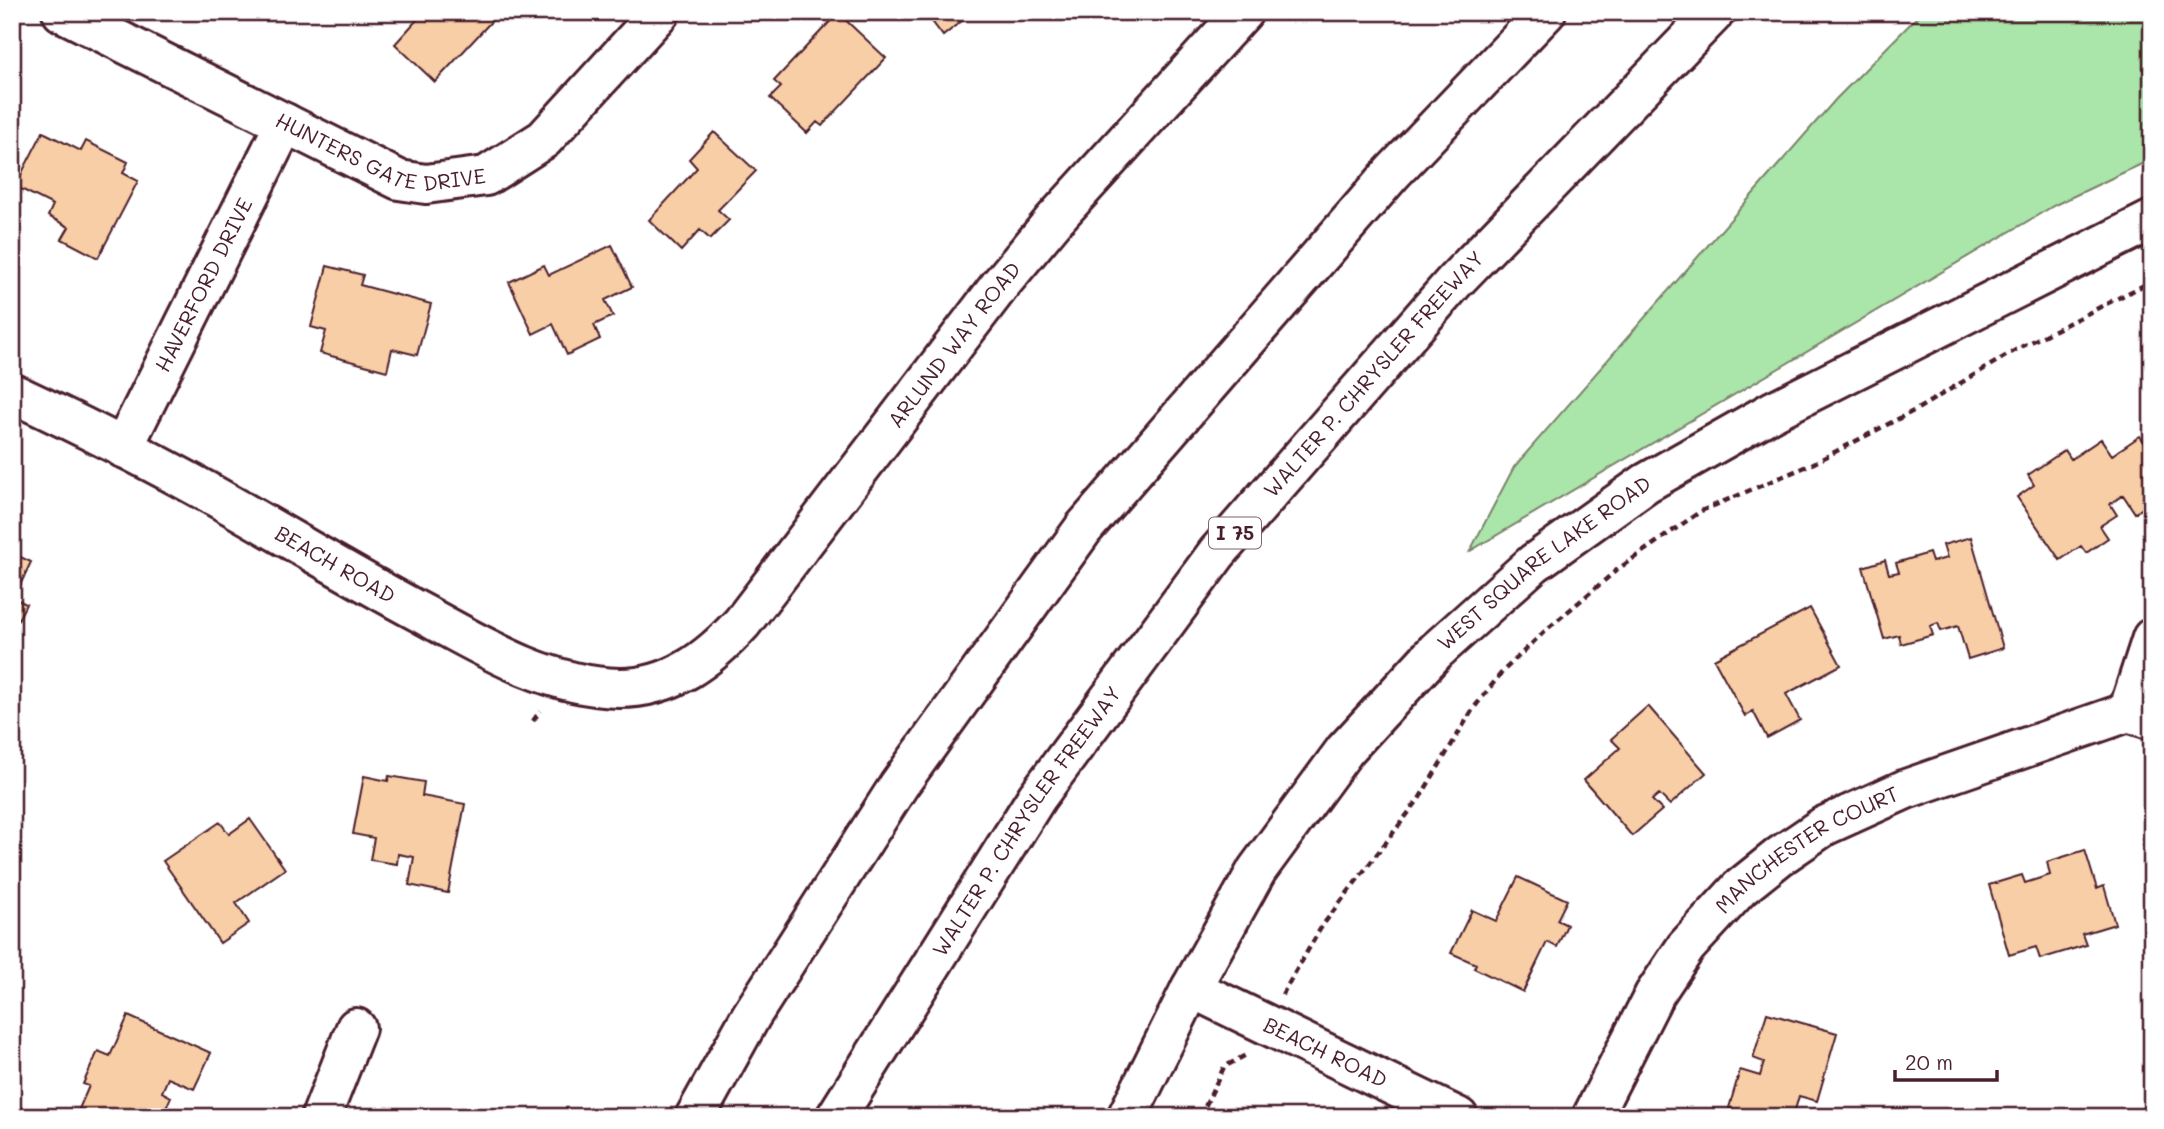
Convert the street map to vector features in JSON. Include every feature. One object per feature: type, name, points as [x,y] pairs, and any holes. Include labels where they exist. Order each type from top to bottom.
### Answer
[{"type":"main road","name":"HUNTERS GATE DRIVE","points":[[62,12],[399,180],[426,184],[486,176],[544,139],[660,12]]},
{"type":"main road","name":"ARLUND WAY ROAD","points":[[672,678],[709,656],[742,623],[1007,276],[1054,219],[1242,12]]},
{"type":"main road","points":[[695,1117],[751,1016],[899,785],[1084,528],[1392,173],[1546,12]]},
{"type":"main road","name":"WALTER P. CHRYSLER FREEWAY","points":[[836,1117],[1037,797],[1217,553],[1454,282],[1714,12]]},
{"type":"main road","name":"HAVERFORD DRIVE","points":[[123,448],[285,123]]},
{"type":"main road","name":"WEST SQUARE LAKE ROAD","points":[[1126,1117],[1191,988],[1257,870],[1345,750],[1436,651],[1534,564],[1646,483],[1773,411],[2152,220]]},
{"type":"main road","name":"BEACH ROAD","points":[[12,393],[123,448],[462,635],[536,670],[594,685],[621,688],[672,678]]},
{"type":"main road","name":"MANCHESTER COURT","points":[[1592,1117],[1654,995],[1686,947],[1740,888],[1824,826],[1884,797],[2140,716],[2152,638]]},
{"type":"main road","name":"BEACH ROAD","points":[[1191,988],[1458,1117]]},
{"type":"main road","points":[[321,1117],[356,1028]]},
{"type":"path","points":[[1275,1006],[1322,926],[1419,799],[1474,709],[1503,671],[1546,629],[1618,569],[1701,511],[1824,458],[1919,408],[2019,348],[2152,281]]},
{"type":"path","points":[[1200,1117],[1224,1067],[1253,1052]]},
{"type":"green space","points":[[1922,12],[2152,12],[2152,159],[2055,205],[1470,551],[1514,467],[1836,99]]},
{"type":"building","points":[[424,12],[500,12],[435,82],[395,44]]},
{"type":"building","points":[[925,12],[973,12],[943,36]]},
{"type":"building","points":[[838,13],[886,58],[822,126],[817,122],[807,133],[770,98],[781,87],[774,81]]},
{"type":"building","points":[[43,132],[81,151],[86,141],[128,162],[123,173],[138,181],[98,258],[62,239],[69,227],[48,216],[53,205],[15,186]]},
{"type":"building","points":[[714,132],[756,171],[718,210],[729,220],[710,239],[700,230],[681,251],[649,220],[697,168],[689,159]]},
{"type":"building","points":[[612,245],[632,287],[605,300],[613,316],[594,325],[600,339],[567,355],[553,324],[533,334],[509,282],[544,265],[549,275]]},
{"type":"building","points":[[327,266],[363,275],[360,285],[431,304],[417,355],[392,349],[387,371],[320,353],[326,331],[311,327]]},
{"type":"building","points":[[2140,436],[2152,452],[2152,502],[2135,513],[2123,495],[2110,504],[2117,515],[2100,526],[2108,538],[2086,553],[2081,546],[2060,560],[2017,497],[2034,485],[2028,475],[2065,450],[2071,459],[2101,439],[2112,455]]},
{"type":"building","points":[[1971,537],[2003,648],[1968,659],[1958,626],[1941,631],[1938,623],[1930,626],[1933,635],[1901,644],[1899,635],[1884,639],[1863,567],[1885,560],[1889,574],[1899,572],[1896,563],[1929,553],[1932,562],[1947,558],[1943,545]]},
{"type":"building","points":[[12,553],[31,562],[14,598],[26,604],[15,626],[12,625]]},
{"type":"building","points":[[1810,608],[1841,665],[1786,694],[1800,720],[1767,738],[1753,711],[1745,716],[1714,659]]},
{"type":"building","points":[[1648,706],[1706,773],[1670,805],[1659,794],[1652,800],[1662,810],[1632,836],[1584,780],[1620,748],[1611,739]]},
{"type":"building","points":[[364,776],[388,781],[389,776],[424,782],[422,796],[465,804],[448,893],[409,885],[414,857],[398,854],[397,864],[370,860],[374,838],[353,834]]},
{"type":"building","points":[[250,819],[285,869],[236,903],[249,923],[220,943],[163,861],[220,822],[229,834]]},
{"type":"building","points":[[2085,850],[2097,889],[2104,886],[2115,924],[2082,934],[2086,945],[2040,959],[2036,947],[2009,955],[1989,885],[2022,875],[2025,883],[2050,875],[2047,862]]},
{"type":"building","points":[[1518,877],[1567,900],[1557,920],[1567,925],[1557,947],[1547,942],[1523,992],[1474,968],[1476,964],[1451,953],[1472,910],[1496,921]]},
{"type":"building","points":[[1767,1013],[1837,1033],[1817,1101],[1799,1096],[1793,1117],[1759,1117],[1729,1108],[1740,1070],[1760,1076],[1764,1062],[1753,1058]]},
{"type":"building","points":[[128,1016],[211,1053],[194,1089],[168,1078],[162,1092],[171,1097],[162,1117],[141,1113],[139,1117],[97,1117],[79,1109],[89,1086],[83,1084],[98,1051],[110,1056]]}]
